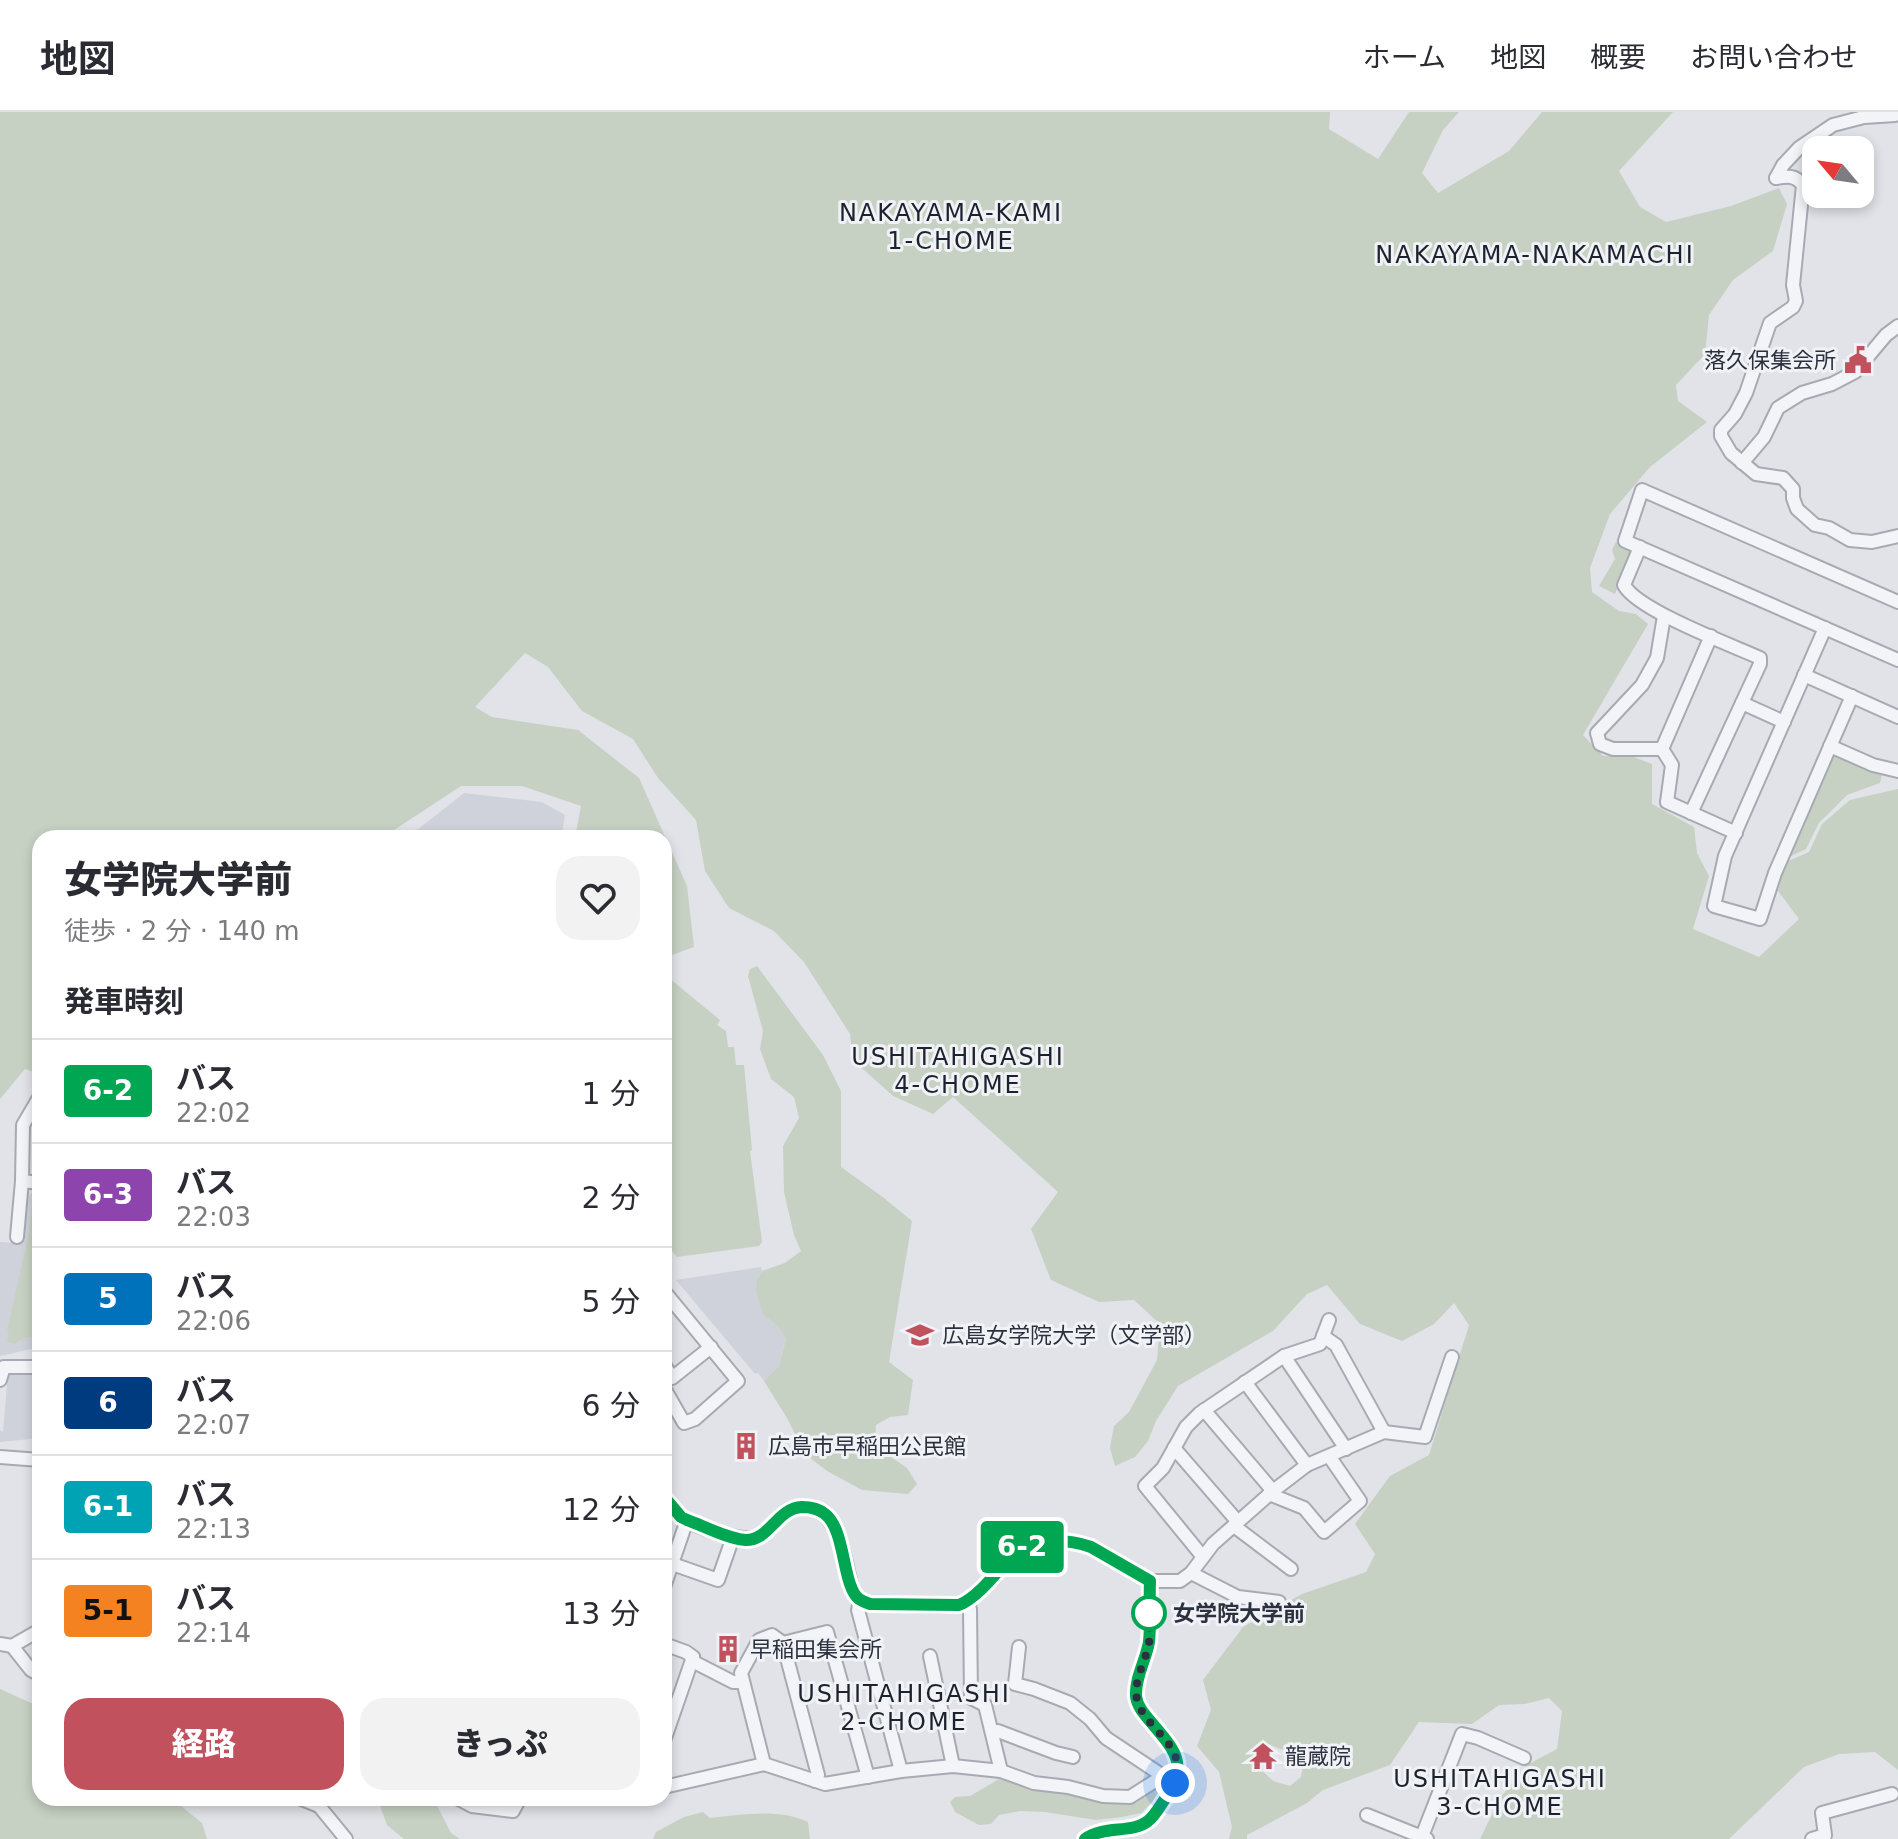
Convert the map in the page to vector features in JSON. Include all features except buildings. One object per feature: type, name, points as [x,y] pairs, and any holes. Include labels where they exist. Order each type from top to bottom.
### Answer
[{"type":"street","points":[[1897,112],[1895,115],[1864,117],[1833,125],[1799,148],[1783,165],[1776,178],[1790,175],[1798,178],[1803,185],[1793,285],[1796,301],[1793,307],[1770,323],[1746,393],[1735,414],[1721,430],[1721,436],[1731,453],[1756,474],[1783,478],[1793,489],[1797,509],[1815,525],[1829,528],[1850,540],[1872,542],[1898,536]]},
{"type":"street","points":[[1742,463],[1764,437],[1778,408],[1802,393],[1832,384],[1855,372],[1886,335],[1898,326]]},
{"type":"street","points":[[1898,602],[1642,490],[1625,541],[1898,660]]},
{"type":"street","points":[[1640,547],[1624,585],[1628,594],[1664,616],[1760,658],[1760,664],[1691,813]]},
{"type":"street","points":[[1662,749],[1613,749],[1600,744],[1597,733],[1642,685],[1657,658],[1664,616]]},
{"type":"street","points":[[1825,628],[1725,856],[1714,906],[1760,919],[1775,873],[1852,696]]},
{"type":"street","points":[[1662,749],[1711,636]]},
{"type":"street","points":[[1804,675],[1898,717]]},
{"type":"street","points":[[1742,703],[1784,722]]},
{"type":"street","points":[[1830,746],[1873,765],[1898,771]]},
{"type":"street","points":[[1662,749],[1672,765],[1667,802],[1736,833]]},
{"type":"street","points":[[17,1237],[23,1125],[32,1106]]},
{"type":"street","points":[[22,1181],[32,1182]]},
{"type":"street","points":[[672,1301],[738,1381],[695,1419],[684,1423],[672,1402]]},
{"type":"street","points":[[1203,1557],[1145,1486],[1163,1468],[1186,1427],[1204,1410],[1284,1356],[1320,1344],[1329,1320]]},
{"type":"street","points":[[1323,1336],[1336,1345],[1384,1432]]},
{"type":"street","points":[[672,1378],[711,1347]]},
{"type":"street","points":[[1284,1356],[1346,1449]]},
{"type":"street","points":[[672,1506],[687,1520],[747,1540],[760,1537],[793,1508],[810,1507],[823,1512],[837,1533],[853,1593],[860,1601],[870,1604],[948,1606],[966,1602],[1015,1552],[1036,1542],[1081,1543],[1150,1581],[1180,1581],[1191,1573],[1213,1544],[1271,1492],[1307,1465],[1384,1432],[1425,1437],[1452,1357]]},
{"type":"street","points":[[0,1380],[4,1367],[32,1367]]},
{"type":"street","points":[[1245,1382],[1307,1465]]},
{"type":"street","points":[[1204,1410],[1271,1492],[1304,1508],[1324,1532],[1360,1501],[1329,1456]]},
{"type":"street","points":[[1174,1448],[1236,1524],[1291,1569]]},
{"type":"street","points":[[0,1457],[32,1459]]},
{"type":"street","points":[[672,1554],[687,1520]]},
{"type":"street","points":[[672,1564],[718,1580],[733,1537]]},
{"type":"street","points":[[1191,1573],[1238,1597],[1279,1602]]},
{"type":"street","points":[[672,1785],[764,1764],[825,1784],[953,1766],[1001,1771],[1034,1783],[1103,1796],[1130,1797],[1178,1773],[1177,1758],[1172,1748],[1136,1699],[1137,1684],[1149,1644],[1150,1581]]},
{"type":"street","points":[[860,1601],[858,1610],[901,1771]]},
{"type":"street","points":[[966,1602],[970,1609],[971,1698],[985,1705],[1001,1771]]},
{"type":"street","points":[[783,1643],[827,1632],[868,1777]]},
{"type":"street","points":[[32,1634],[6,1645],[32,1671]]},
{"type":"street","points":[[764,1764],[741,1673],[759,1640],[772,1635],[783,1643],[818,1775],[815,1781]]},
{"type":"street","points":[[672,1647],[693,1657],[672,1718]]},
{"type":"street","points":[[1019,1647],[1015,1684],[1070,1703],[1090,1719],[1106,1738],[1169,1779]]},
{"type":"street","points":[[930,1656],[953,1766]]},
{"type":"street","points":[[692,1661],[733,1682],[743,1682]]},
{"type":"street","points":[[992,1732],[998,1731],[1073,1757]]},
{"type":"street","points":[[1367,1815],[1423,1838],[1462,1734],[1524,1758]]},
{"type":"street","points":[[1085,1839],[1101,1831],[1137,1826],[1150,1820],[1169,1779]]},
{"type":"street","points":[[1812,1839],[1825,1835],[1822,1813],[1892,1794]]},
{"type":"street","points":[[321,1806],[346,1839]]},
{"type":"street","points":[[472,1806],[513,1811],[516,1806]]},
{"type":"shaded area","points":[[464,793],[542,802],[565,815],[562,830],[417,830]]},
{"type":"shaded area","points":[[32,1193],[32,1349],[0,1356],[0,1242],[22,1243],[28,1198]]},
{"type":"shaded area","points":[[761,1267],[757,1279],[777,1325],[786,1337],[779,1366],[764,1381],[676,1280]]},
{"type":"shaded area","points":[[8,1373],[32,1374],[32,1439],[0,1442],[0,1430],[3,1432]]},
{"type":"green space","points":[[0,112],[1330,112],[1329,129],[1378,159],[1409,112],[1459,112],[1443,130],[1422,173],[1438,193],[1509,151],[1542,112],[1673,112],[1619,171],[1640,207],[1666,222],[1731,206],[1779,188],[1787,204],[1773,251],[1733,280],[1709,315],[1705,354],[1676,385],[1678,401],[1707,422],[1650,467],[1610,514],[1590,568],[1592,592],[1619,611],[1636,614],[1648,624],[1583,735],[1603,756],[1631,756],[1652,764],[1652,804],[1694,827],[1697,853],[1709,876],[1693,929],[1759,957],[1799,919],[1778,891],[1786,862],[1809,852],[1822,824],[1850,800],[1898,789],[1898,1770],[1875,1752],[1839,1754],[1804,1767],[1729,1839],[1480,1839],[1500,1798],[1527,1765],[1557,1749],[1562,1711],[1549,1698],[1525,1704],[1499,1705],[1472,1724],[1419,1722],[1390,1765],[1323,1790],[1307,1803],[1247,1835],[1247,1839],[1229,1839],[1232,1827],[1219,1772],[1197,1746],[1211,1710],[1203,1680],[1243,1627],[1302,1594],[1366,1572],[1375,1554],[1355,1524],[1390,1476],[1429,1455],[1469,1325],[1454,1303],[1434,1324],[1402,1341],[1360,1324],[1327,1285],[1307,1294],[1273,1331],[1178,1386],[1156,1421],[1148,1441],[1135,1457],[1115,1466],[1110,1448],[1114,1426],[1129,1412],[1157,1360],[1160,1324],[1134,1300],[1099,1302],[1051,1280],[1031,1229],[1058,1192],[953,1097],[933,1114],[893,1096],[853,1060],[850,1034],[804,962],[774,931],[729,908],[705,871],[696,820],[658,778],[633,739],[582,711],[548,667],[525,653],[475,707],[492,717],[578,730],[639,778],[662,830],[576,830],[581,806],[522,786],[461,786],[394,830],[32,830],[32,1071],[25,1069],[0,1099]],"holes":[[[1263,1742],[1283,1750],[1297,1750],[1304,1760],[1301,1777],[1290,1786],[1273,1781],[1251,1760]]]},
{"type":"green space","points":[[1616,542],[1632,554],[1615,594],[1599,586],[1615,559],[1612,550]]},
{"type":"green space","points":[[1833,754],[1882,775],[1880,783],[1847,795],[1819,823],[1806,849],[1789,857]]},
{"type":"green space","points":[[672,852],[687,886],[694,947],[672,955]]},
{"type":"green space","points":[[757,966],[823,1055],[841,1091],[841,1167],[912,1221],[889,1362],[913,1380],[908,1415],[890,1417],[876,1425],[875,1441],[885,1453],[907,1468],[917,1484],[908,1494],[862,1490],[827,1471],[805,1454],[764,1381],[779,1366],[786,1338],[777,1325],[763,1314],[756,1291],[757,1279],[762,1271],[785,1263],[801,1251],[784,1192],[783,1146],[799,1118],[794,1097],[771,1079],[760,1049],[763,1031],[748,976],[750,969]]},
{"type":"green space","points":[[672,981],[720,1020],[717,1025],[726,1031],[728,1047],[734,1047],[736,1065],[744,1065],[750,1151],[762,1242],[759,1246],[677,1257],[672,1251]]},
{"type":"green space","points":[[32,1206],[32,1337],[14,1344],[7,1342],[7,1331]]},
{"type":"green space","points":[[0,1689],[32,1703],[32,1806],[181,1806],[202,1823],[207,1839],[0,1839]]},
{"type":"green space","points":[[999,1779],[1038,1790],[1056,1790],[1117,1804],[1136,1803],[1161,1786],[1164,1790],[1141,1813],[1096,1820],[1020,1811],[999,1815],[991,1824],[979,1825],[955,1812],[950,1802],[955,1797],[970,1796]]},
{"type":"green space","points":[[380,1806],[437,1806],[451,1833],[460,1839],[404,1839],[387,1825]]},
{"type":"green space","points":[[703,1812],[710,1818],[760,1814],[797,1818],[808,1822],[810,1839],[653,1839],[656,1832],[684,1817]]},
{"type":"bus line","name":"6-2","points":[[672,1506],[687,1520],[747,1540],[760,1537],[793,1508],[810,1507],[823,1512],[837,1533],[853,1593],[860,1601],[870,1604],[959,1605],[976,1593],[1015,1552],[1036,1542],[1081,1543],[1150,1581],[1149,1644],[1137,1684],[1136,1699],[1172,1748],[1177,1758],[1178,1773],[1175,1783],[1150,1820],[1137,1826],[1101,1831],[1085,1839]]},
{"type":"place","name":"落久保集会所","points":[[1858,360]]},
{"type":"place","name":"広島女学院大学（文学部）","points":[[920,1335]]},
{"type":"place","name":"広島市早稲田公民館","points":[[746,1446]]},
{"type":"place","name":"女学院大学前","points":[[1149,1613]]},
{"type":"place","name":"早稲田集会所","points":[[728,1649]]},
{"type":"place","name":"龍蔵院","points":[[1263,1756]]},
{"type":"district","name":"NAKAYAMA-KAMI 1-CHOME","points":[[951,227]]},
{"type":"district","name":"NAKAYAMA-NAKAMACHI","points":[[1535,255]]},
{"type":"district","name":"USHITAHIGASHI 4-CHOME","points":[[958,1071]]},
{"type":"district","name":"USHITAHIGASHI 2-CHOME","points":[[904,1708]]},
{"type":"district","name":"USHITAHIGASHI 3-CHOME","points":[[1500,1793]]},
{"type":"route","points":[[1149,1613],[1149,1644],[1137,1684],[1136,1699],[1177,1758],[1175,1783]]}]
